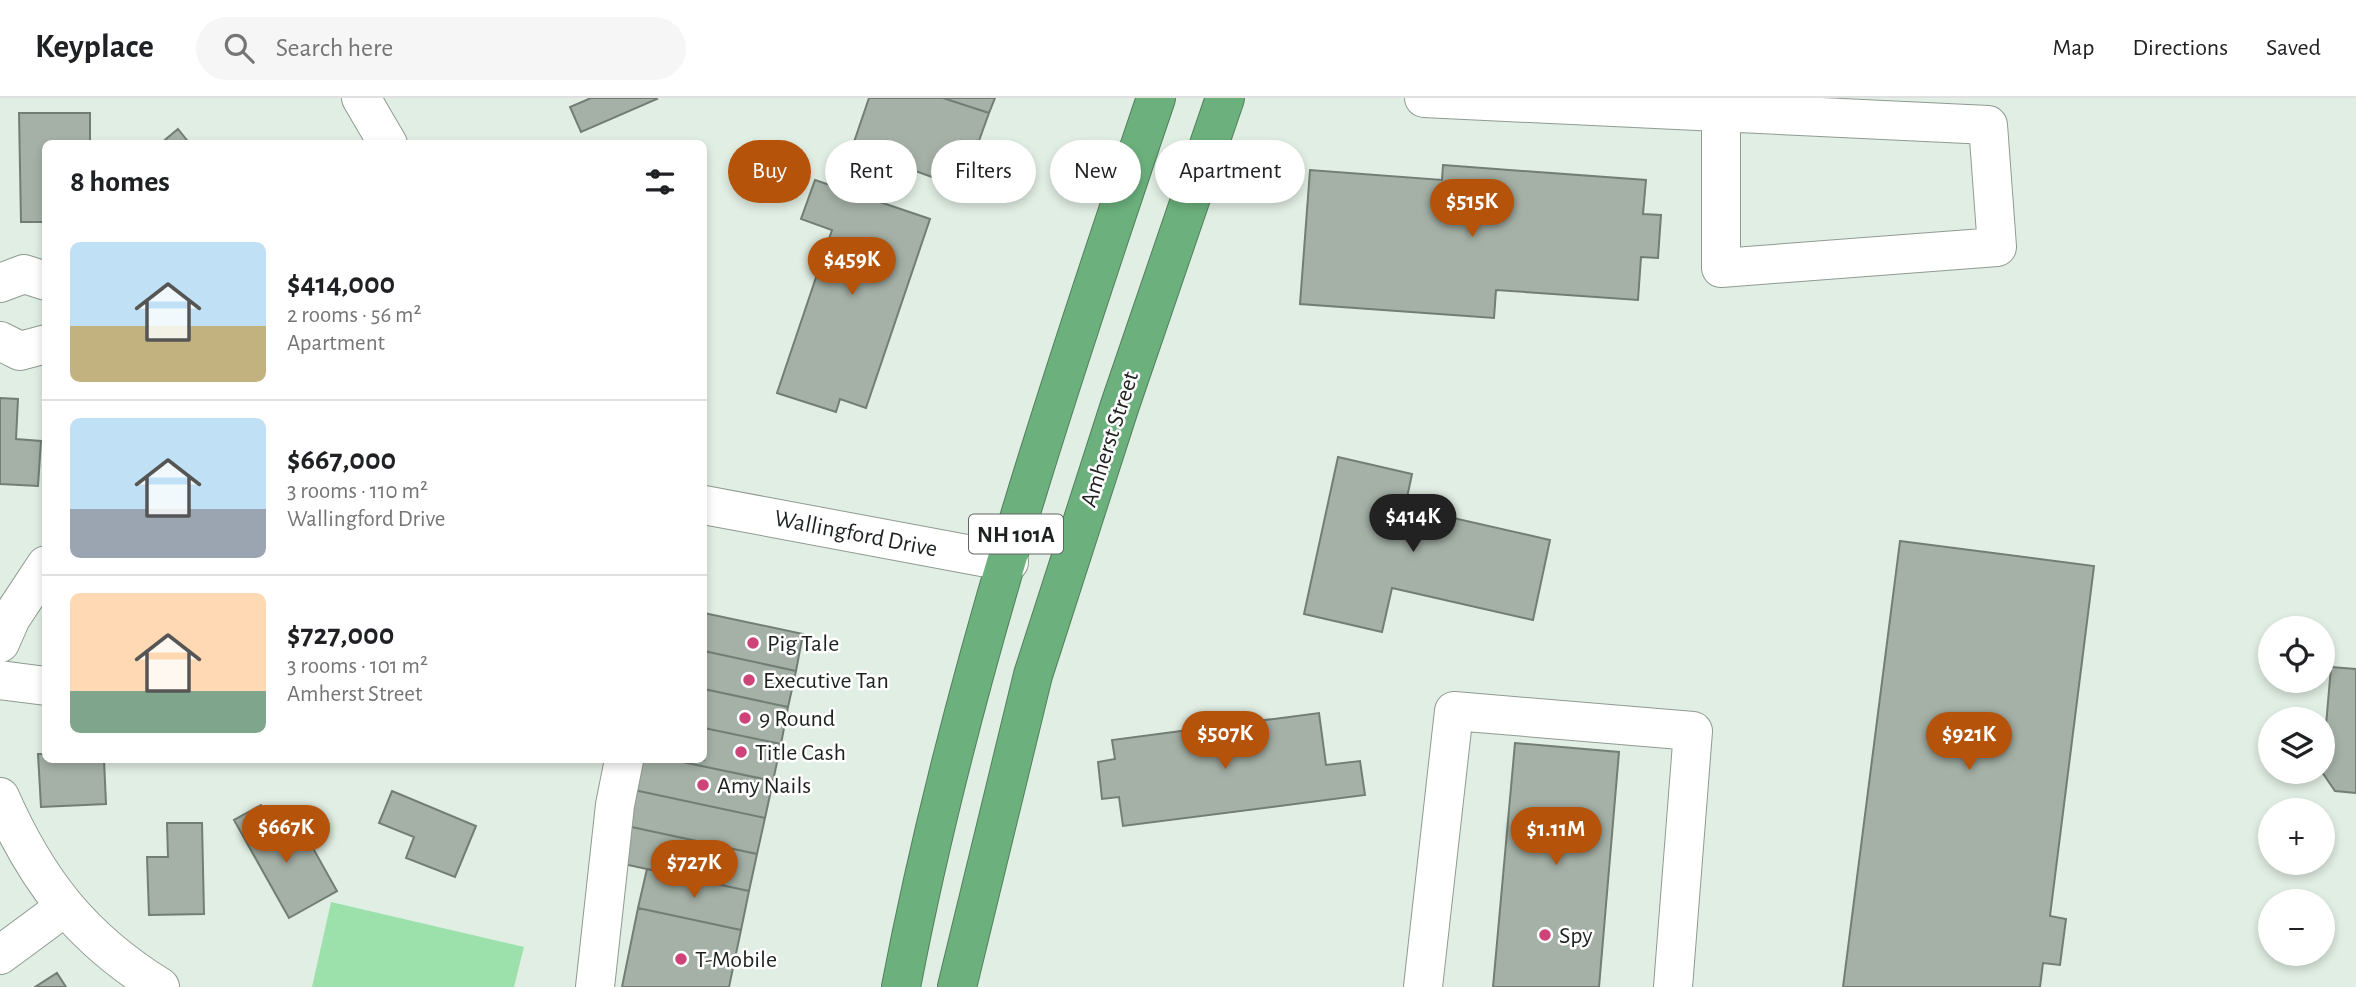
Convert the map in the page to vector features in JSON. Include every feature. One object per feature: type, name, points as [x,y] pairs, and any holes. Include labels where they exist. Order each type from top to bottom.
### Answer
[{"type":"highway","name":"NH 101A","points":[[901,987],[956,745],[1040,443],[1156,98]]},
{"type":"highway","name":"Amherst Street","points":[[957,987],[1033,675],[1120,405],[1224,98]]},
{"type":"street","points":[[361,98],[386,140]]},
{"type":"street","points":[[1424,98],[1721,112],[1988,125],[1997,247],[1721,268],[1721,112]]},
{"type":"street","points":[[0,283],[24,274],[42,280]]},
{"type":"street","points":[[0,341],[20,351],[42,346]]},
{"type":"street","name":"Wallingford Drive","points":[[707,506],[1009,562]]},
{"type":"street","points":[[0,643],[11,618],[42,571]]},
{"type":"street","points":[[0,680],[42,685]]},
{"type":"street","points":[[1423,987],[1454,711],[1693,731],[1673,987]]},
{"type":"street","points":[[595,987],[614,805],[623,763]]},
{"type":"street","points":[[5,823],[34,867],[97,941],[160,987]]},
{"type":"street","points":[[0,955],[65,906]]},
{"type":"green space","points":[[331,902],[524,947],[514,987],[312,987]]},
{"type":"building","points":[[591,98],[657,99],[581,132],[570,107]]},
{"type":"building","points":[[869,98],[943,98],[989,113],[979,140],[931,140],[931,177],[917,172],[917,140],[855,140]]},
{"type":"building","points":[[943,98],[995,98],[989,113]]},
{"type":"building","points":[[19,113],[90,113],[90,140],[42,140],[42,222],[21,222]]},
{"type":"building","points":[[178,129],[187,140],[165,140]]},
{"type":"building","points":[[1443,165],[1646,180],[1643,214],[1661,215],[1658,258],[1641,257],[1638,300],[1496,290],[1494,318],[1300,304],[1310,170],[1442,180]]},
{"type":"building","points":[[815,180],[825,183],[825,203],[883,203],[930,219],[866,408],[840,399],[836,412],[777,393],[832,230],[801,219],[807,203],[811,203]]},
{"type":"building","points":[[0,398],[18,399],[16,439],[41,441],[38,486],[0,484]]},
{"type":"building","points":[[1338,457],[1412,474],[1405,507],[1550,540],[1533,620],[1392,588],[1382,632],[1304,614]]},
{"type":"building","points":[[1900,541],[2094,566],[2050,916],[2066,919],[2060,965],[2043,963],[2040,987],[1843,987]]},
{"type":"building","name":"Pig Tale","points":[[707,614],[803,634],[796,671],[707,652]]},
{"type":"building","name":"Executive Tan","points":[[707,652],[796,671],[788,707],[707,690]]},
{"type":"building","points":[[2335,667],[2356,669],[2356,793],[2335,791],[2330,784],[2335,784],[2335,707],[2328,707],[2329,693],[2335,693]]},
{"type":"building","name":"9 Round","points":[[707,690],[788,707],[781,744],[707,729]]},
{"type":"building","points":[[1319,713],[1326,765],[1360,761],[1365,795],[1123,826],[1119,797],[1102,799],[1098,762],[1115,759],[1112,740]]},
{"type":"building","name":"Title Cash","points":[[707,729],[781,744],[773,781],[687,763],[707,763]]},
{"type":"building","points":[[1515,743],[1619,752],[1599,987],[1493,987]]},
{"type":"building","points":[[38,754],[42,754],[42,763],[104,763],[106,804],[41,807]]},
{"type":"building","name":"Amy Nails","points":[[639,763],[687,763],[773,781],[765,818],[634,790]]},
{"type":"building","points":[[634,790],[765,818],[757,854],[627,826]]},
{"type":"building","points":[[392,791],[476,826],[455,877],[406,858],[414,837],[379,823]]},
{"type":"building","points":[[261,805],[287,853],[309,841],[337,891],[289,918],[234,820]]},
{"type":"building","points":[[167,823],[202,823],[204,914],[149,915],[147,857],[168,857]]},
{"type":"building","points":[[627,826],[757,854],[749,891],[619,863]]},
{"type":"building","points":[[647,869],[749,891],[741,930],[638,908]]},
{"type":"building","name":"T-Mobile","points":[[638,908],[741,930],[729,987],[622,987]]},
{"type":"building","points":[[57,973],[66,987],[35,987]]},
{"type":"place","name":"Pig Tale","points":[[753,643]]},
{"type":"place","name":"Executive Tan","points":[[749,680]]},
{"type":"place","name":"9 Round","points":[[745,718]]},
{"type":"place","name":"Title Cash","points":[[741,752]]},
{"type":"place","name":"Amy Nails","points":[[703,785]]},
{"type":"place","name":"Spy","points":[[1545,935]]},
{"type":"place","name":"T-Mobile","points":[[681,959]]}]
